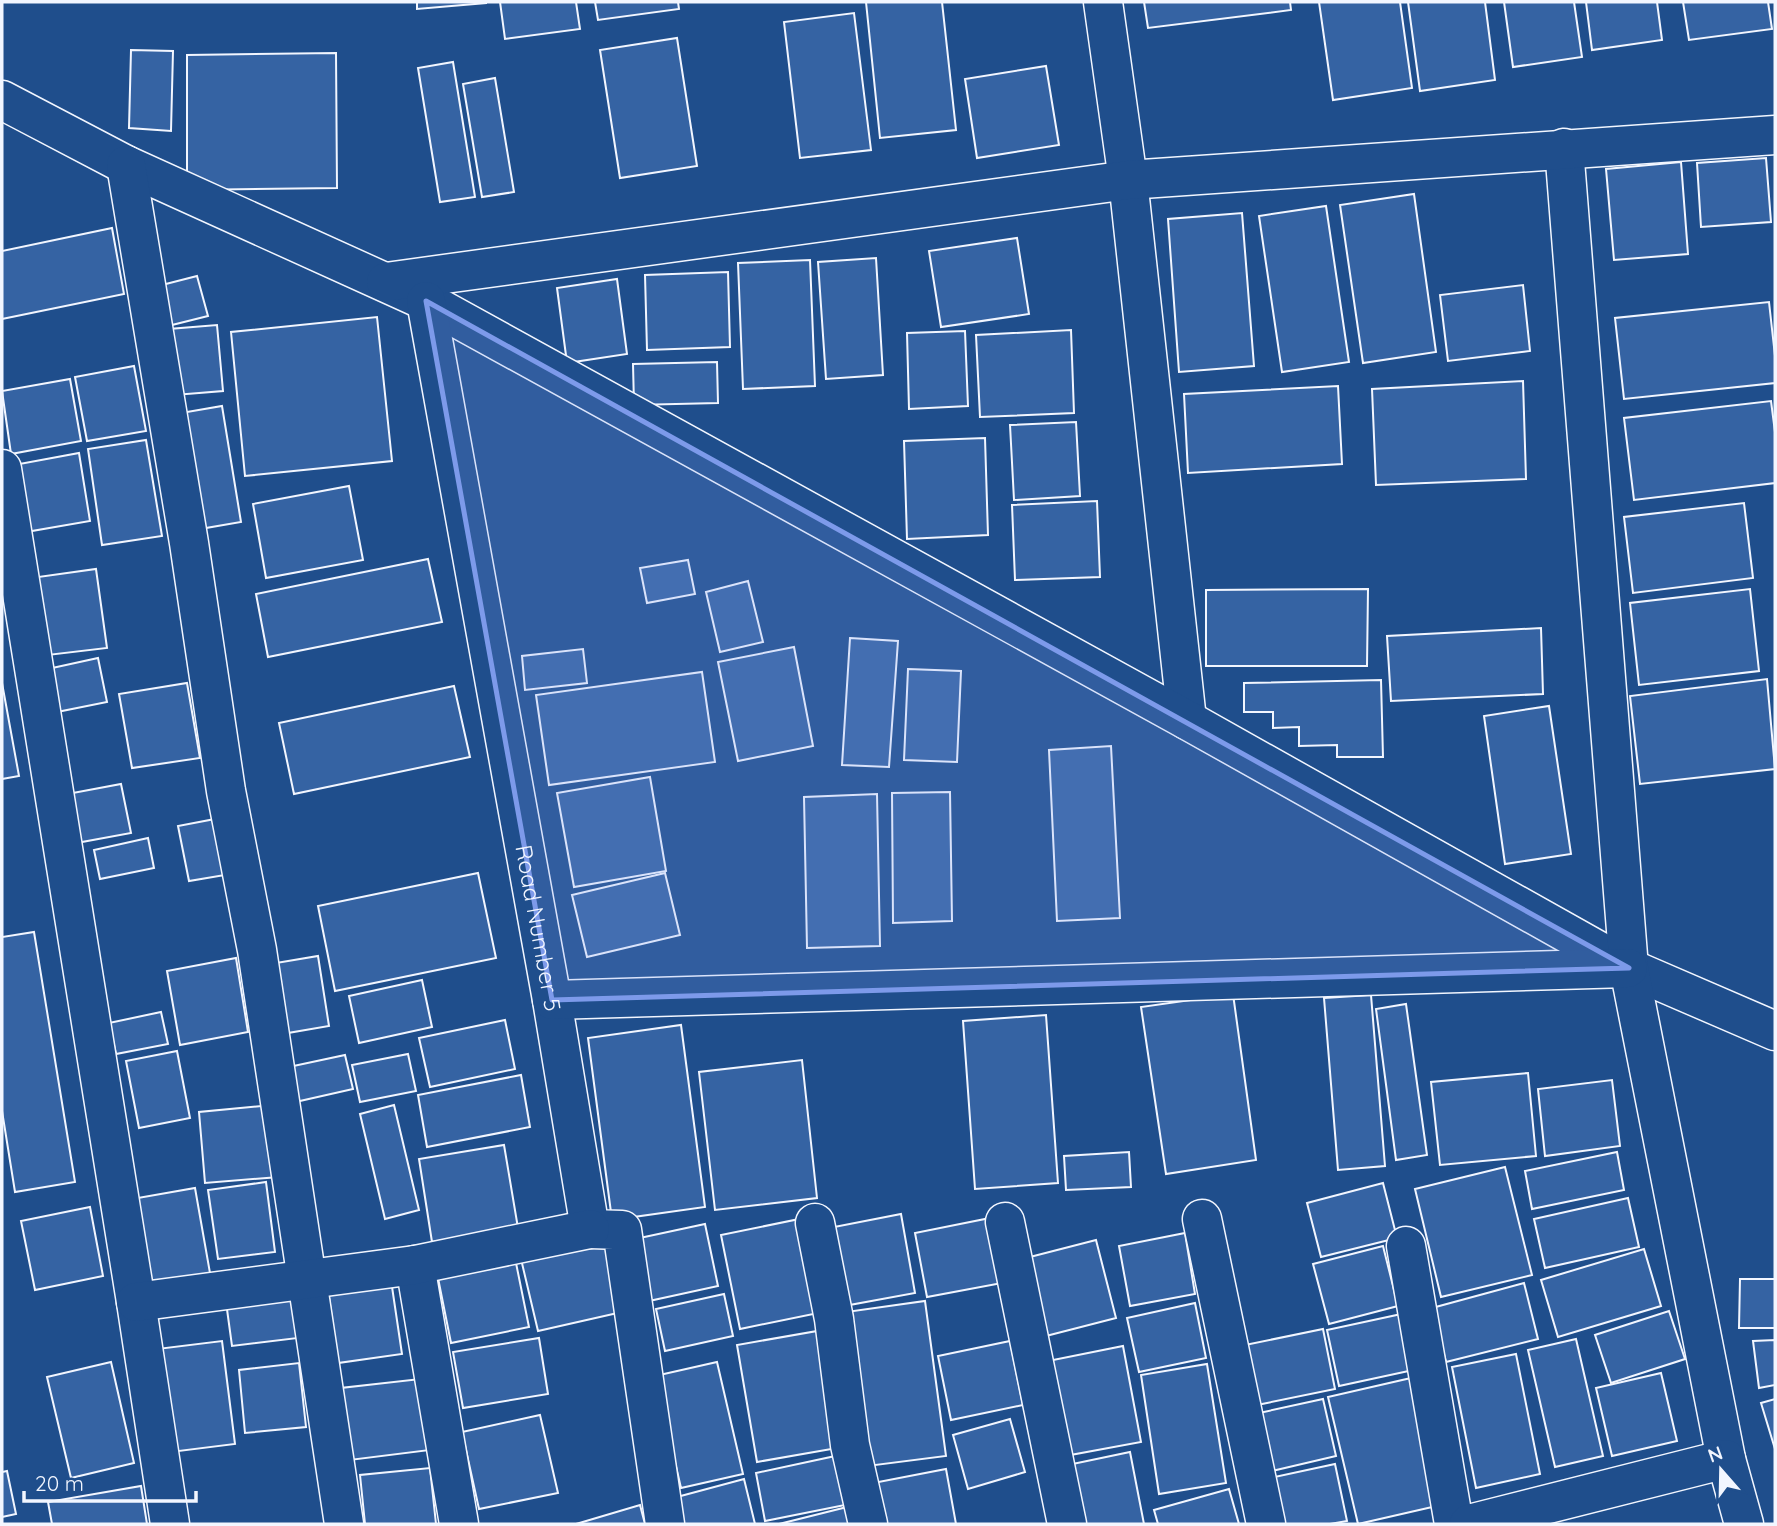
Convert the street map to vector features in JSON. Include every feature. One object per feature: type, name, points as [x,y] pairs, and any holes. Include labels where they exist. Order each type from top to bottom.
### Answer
[{"type":"street","points":[[1103,2],[1128,180],[1187,720]]},
{"type":"street","points":[[2,100],[126,165],[426,302],[1187,720],[1629,968],[1775,1031]]},
{"type":"street","points":[[386,282],[1128,180],[1775,135]]},
{"type":"street","points":[[1564,148],[1629,968],[1726,1459],[1744,1524]]},
{"type":"street","points":[[126,165],[189,543],[226,791],[257,950],[344,1524]]},
{"type":"street","name":"Road Number 5","points":[[426,302],[552,1000],[590,1229]]},
{"type":"street","points":[[2,470],[170,1524]]},
{"type":"street","points":[[552,1000],[1629,968]]},
{"type":"street","points":[[1202,1219],[1266,1524]]},
{"type":"street","points":[[1005,1222],[1067,1524]]},
{"type":"street","points":[[815,1223],[834,1319],[850,1445],[867,1524]]},
{"type":"street","points":[[136,1302],[415,1265],[590,1229],[622,1230],[665,1524]]},
{"type":"street","points":[[1406,1245],[1454,1524]]},
{"type":"street","points":[[415,1265],[459,1524]]},
{"type":"street","points":[[1469,1524],[1726,1459]]},
{"type":"highlighted area","points":[[426,301],[1629,968],[552,1000]]},
{"type":"building","points":[[417,2],[486,2],[486,3],[417,9]]},
{"type":"building","points":[[500,2],[576,2],[580,29],[505,39]]},
{"type":"building","points":[[595,2],[678,2],[679,9],[598,20]]},
{"type":"building","points":[[866,2],[942,2],[956,130],[880,138]]},
{"type":"building","points":[[1144,2],[1290,2],[1291,10],[1148,28]]},
{"type":"building","points":[[1319,2],[1400,2],[1412,88],[1333,100]]},
{"type":"building","points":[[1408,2],[1485,2],[1495,80],[1420,91]]},
{"type":"building","points":[[1504,2],[1574,2],[1582,57],[1513,67]]},
{"type":"building","points":[[1586,2],[1657,2],[1662,40],[1592,50]]},
{"type":"building","points":[[1683,2],[1768,2],[1772,29],[1689,40]]},
{"type":"building","points":[[854,13],[871,150],[800,158],[784,22]]},
{"type":"building","points":[[677,38],[697,166],[620,178],[600,50]]},
{"type":"building","points":[[131,50],[173,51],[171,131],[129,128]]},
{"type":"building","points":[[336,53],[337,188],[187,190],[187,55]]},
{"type":"building","points":[[453,62],[475,197],[440,202],[418,68]]},
{"type":"building","points":[[1046,66],[1059,145],[977,158],[965,79]]},
{"type":"building","points":[[495,78],[514,192],[482,197],[463,84]]},
{"type":"building","points":[[1766,158],[1771,222],[1701,227],[1697,163]]},
{"type":"building","points":[[1681,162],[1688,254],[1614,260],[1606,169]]},
{"type":"building","points":[[1414,194],[1436,352],[1363,363],[1340,205]]},
{"type":"building","points":[[1326,206],[1349,362],[1282,372],[1259,216]]},
{"type":"building","points":[[1242,213],[1254,366],[1179,372],[1168,219]]},
{"type":"building","points":[[112,228],[124,294],[2,319],[2,251]]},
{"type":"building","points":[[1017,238],[1029,314],[941,327],[929,251]]},
{"type":"building","points":[[876,258],[883,375],[826,379],[818,262]]},
{"type":"building","points":[[810,260],[815,386],[743,389],[738,263]]},
{"type":"building","points":[[728,272],[730,347],[647,350],[645,275]]},
{"type":"building","points":[[197,276],[208,316],[168,326],[158,286]]},
{"type":"building","points":[[617,279],[627,354],[567,363],[557,288]]},
{"type":"building","points":[[1523,285],[1530,351],[1448,361],[1440,295]]},
{"type":"building","points":[[1769,302],[1775,383],[1624,399],[1615,318]]},
{"type":"building","points":[[377,317],[392,461],[245,476],[231,332]]},
{"type":"building","points":[[217,325],[223,391],[175,395],[169,329]]},
{"type":"building","points":[[1071,330],[1074,413],[980,417],[976,335]]},
{"type":"building","points":[[965,331],[968,406],[909,409],[907,333]]},
{"type":"building","points":[[717,362],[718,403],[634,405],[633,364]]},
{"type":"building","points":[[134,366],[146,431],[87,441],[75,377]]},
{"type":"building","points":[[70,379],[81,441],[11,454],[2,391]]},
{"type":"building","points":[[1523,381],[1526,479],[1376,485],[1372,389]]},
{"type":"building","points":[[1338,386],[1342,464],[1188,473],[1184,394]]},
{"type":"building","points":[[1771,401],[1775,432],[1775,483],[1634,500],[1624,418]]},
{"type":"building","points":[[222,406],[241,522],[200,529],[181,413]]},
{"type":"building","points":[[1076,422],[1080,496],[1014,500],[1010,425]]},
{"type":"building","points":[[985,438],[988,535],[907,539],[904,441]]},
{"type":"building","points":[[146,440],[162,536],[102,545],[88,449]]},
{"type":"building","points":[[79,453],[90,521],[26,532],[14,465]]},
{"type":"building","points":[[349,486],[363,560],[266,578],[253,504]]},
{"type":"building","points":[[1097,501],[1100,577],[1015,580],[1012,505]]},
{"type":"building","points":[[1744,503],[1753,578],[1633,593],[1624,517]]},
{"type":"building","points":[[428,559],[442,622],[268,657],[256,594]]},
{"type":"building","points":[[688,560],[695,594],[647,603],[640,568]]},
{"type":"building","points":[[96,569],[107,648],[48,655],[38,577]]},
{"type":"building","points":[[748,581],[763,642],[720,652],[706,592]]},
{"type":"building","points":[[1368,589],[1367,666],[1206,666],[1206,590]]},
{"type":"building","points":[[1750,589],[1759,671],[1639,685],[1630,603]]},
{"type":"building","points":[[1541,628],[1543,694],[1391,701],[1387,636]]},
{"type":"building","points":[[850,638],[898,641],[889,767],[842,765]]},
{"type":"building","points":[[794,647],[813,746],[738,761],[718,662]]},
{"type":"building","points":[[583,649],[587,683],[525,690],[522,656]]},
{"type":"building","points":[[98,658],[107,702],[52,713],[43,670]]},
{"type":"building","points":[[908,669],[961,671],[957,762],[904,760]]},
{"type":"building","points":[[702,672],[715,762],[549,785],[536,695]]},
{"type":"building","points":[[1767,679],[1775,769],[1640,784],[1630,696]]},
{"type":"building","points":[[1381,680],[1383,757],[1337,757],[1337,745],[1299,746],[1299,727],[1273,728],[1273,712],[1244,712],[1244,683]]},
{"type":"building","points":[[2,683],[19,776],[2,779]]},
{"type":"building","points":[[187,683],[200,758],[132,768],[119,694]]},
{"type":"building","points":[[454,686],[470,757],[294,794],[279,723]]},
{"type":"building","points":[[1549,706],[1571,854],[1505,864],[1484,716]]},
{"type":"building","points":[[1111,746],[1120,918],[1057,921],[1049,750]]},
{"type":"building","points":[[650,777],[666,871],[574,887],[557,793]]},
{"type":"building","points":[[121,784],[131,833],[71,844],[62,795]]},
{"type":"building","points":[[950,792],[952,921],[893,923],[892,793]]},
{"type":"building","points":[[877,794],[880,946],[807,948],[804,797]]},
{"type":"building","points":[[215,819],[225,875],[189,881],[178,826]]},
{"type":"building","points":[[148,838],[154,868],[100,879],[94,850]]},
{"type":"building","points":[[478,873],[496,958],[335,991],[318,906]]},
{"type":"building","points":[[665,873],[680,935],[587,957],[572,895]]},
{"type":"building","points":[[34,932],[75,1182],[15,1192],[2,1111],[2,937]]},
{"type":"building","points":[[318,956],[329,1026],[282,1034],[270,964]]},
{"type":"building","points":[[236,958],[248,1032],[180,1045],[167,971]]},
{"type":"building","points":[[422,980],[432,1027],[359,1043],[349,996]]},
{"type":"building","points":[[1233,994],[1256,1160],[1166,1174],[1141,1007]]},
{"type":"building","points":[[1371,995],[1385,1166],[1338,1170],[1324,998]]},
{"type":"building","points":[[1406,1004],[1427,1155],[1396,1160],[1376,1009]]},
{"type":"building","points":[[161,1012],[168,1044],[116,1054],[109,1023]]},
{"type":"building","points":[[1046,1015],[1058,1183],[975,1189],[963,1021]]},
{"type":"building","points":[[505,1020],[515,1069],[430,1087],[419,1038]]},
{"type":"building","points":[[681,1025],[705,1207],[612,1220],[588,1038]]},
{"type":"building","points":[[177,1051],[190,1118],[139,1128],[126,1061]]},
{"type":"building","points":[[408,1054],[416,1091],[360,1102],[352,1065]]},
{"type":"building","points":[[345,1055],[353,1089],[291,1103],[284,1068]]},
{"type":"building","points":[[802,1060],[817,1198],[715,1210],[699,1072]]},
{"type":"building","points":[[1528,1073],[1536,1156],[1440,1165],[1431,1082]]},
{"type":"building","points":[[521,1075],[530,1127],[427,1147],[418,1095]]},
{"type":"building","points":[[1612,1080],[1620,1146],[1545,1156],[1538,1089]]},
{"type":"building","points":[[272,1105],[279,1177],[205,1183],[199,1112]]},
{"type":"building","points":[[394,1105],[419,1210],[385,1219],[360,1114]]},
{"type":"building","points":[[504,1145],[518,1228],[432,1242],[419,1159]]},
{"type":"building","points":[[1129,1152],[1131,1187],[1066,1190],[1064,1156]]},
{"type":"building","points":[[1617,1152],[1624,1190],[1532,1209],[1525,1171]]},
{"type":"building","points":[[1505,1167],[1532,1275],[1441,1297],[1415,1189]]},
{"type":"building","points":[[266,1182],[275,1252],[218,1259],[208,1190]]},
{"type":"building","points":[[1383,1183],[1397,1238],[1321,1257],[1307,1203]]},
{"type":"building","points":[[195,1188],[210,1273],[147,1284],[132,1199]]},
{"type":"building","points":[[1628,1198],[1639,1247],[1545,1268],[1534,1219]]},
{"type":"building","points":[[90,1207],[103,1276],[35,1290],[21,1221]]},
{"type":"building","points":[[901,1214],[915,1293],[844,1306],[829,1228]]},
{"type":"building","points":[[809,1217],[828,1311],[740,1329],[721,1235]]},
{"type":"building","points":[[990,1218],[1002,1283],[927,1297],[915,1233]]},
{"type":"building","points":[[705,1224],[718,1286],[649,1301],[635,1239]]},
{"type":"building","points":[[1185,1233],[1195,1294],[1130,1306],[1119,1246]]},
{"type":"building","points":[[605,1240],[622,1312],[538,1331],[521,1259]]},
{"type":"building","points":[[1096,1240],[1116,1318],[1046,1336],[1026,1258]]},
{"type":"building","points":[[1383,1246],[1398,1306],[1329,1324],[1313,1264]]},
{"type":"building","points":[[1644,1249],[1661,1306],[1558,1337],[1541,1280]]},
{"type":"building","points":[[516,1263],[529,1327],[451,1343],[438,1278]]},
{"type":"building","points":[[1740,1279],[1775,1279],[1775,1328],[1739,1328]]},
{"type":"building","points":[[391,1280],[402,1354],[338,1363],[328,1290]]},
{"type":"building","points":[[1524,1283],[1538,1339],[1446,1362],[1432,1308]]},
{"type":"building","points":[[292,1294],[298,1338],[232,1346],[226,1302]]},
{"type":"building","points":[[724,1294],[733,1336],[665,1351],[656,1309]]},
{"type":"building","points":[[925,1301],[946,1456],[860,1467],[839,1313]]},
{"type":"building","points":[[1195,1303],[1206,1358],[1139,1372],[1127,1318]]},
{"type":"building","points":[[1669,1311],[1685,1359],[1611,1383],[1595,1335]]},
{"type":"building","points":[[1406,1313],[1418,1369],[1339,1386],[1327,1330]]},
{"type":"building","points":[[1323,1329],[1335,1389],[1257,1405],[1245,1345]]},
{"type":"building","points":[[823,1330],[843,1447],[757,1462],[737,1345]]},
{"type":"building","points":[[539,1338],[548,1394],[463,1408],[453,1352]]},
{"type":"building","points":[[1576,1339],[1603,1456],[1555,1467],[1528,1350]]},
{"type":"building","points":[[1775,1340],[1775,1385],[1759,1388],[1753,1341]]},
{"type":"building","points":[[222,1341],[235,1444],[171,1452],[157,1349]]},
{"type":"building","points":[[1010,1341],[1023,1405],[951,1420],[938,1356]]},
{"type":"building","points":[[1123,1346],[1141,1442],[1065,1456],[1048,1361]]},
{"type":"building","points":[[1516,1354],[1540,1474],[1476,1488],[1452,1367]]},
{"type":"building","points":[[111,1362],[134,1463],[71,1478],[47,1377]]},
{"type":"building","points":[[717,1362],[743,1474],[681,1488],[655,1376]]},
{"type":"building","points":[[299,1363],[306,1427],[245,1433],[239,1370]]},
{"type":"building","points":[[1207,1364],[1226,1483],[1159,1494],[1141,1375]]},
{"type":"building","points":[[1661,1373],[1677,1441],[1612,1456],[1596,1388]]},
{"type":"building","points":[[1411,1378],[1441,1505],[1358,1524],[1328,1397]]},
{"type":"building","points":[[420,1379],[430,1450],[350,1460],[341,1388]]},
{"type":"building","points":[[1323,1399],[1336,1456],[1272,1471],[1259,1413]]},
{"type":"building","points":[[1775,1399],[1775,1449],[1761,1403]]},
{"type":"building","points":[[540,1415],[558,1493],[479,1509],[462,1432]]},
{"type":"building","points":[[1010,1419],[1025,1472],[968,1489],[953,1435]]},
{"type":"building","points":[[1130,1452],[1144,1524],[1075,1524],[1063,1466]]},
{"type":"building","points":[[840,1455],[850,1504],[765,1521],[756,1473]]},
{"type":"building","points":[[1335,1464],[1347,1521],[1330,1524],[1270,1524],[1261,1480]]},
{"type":"building","points":[[430,1468],[436,1524],[365,1524],[360,1475]]},
{"type":"building","points":[[946,1469],[956,1524],[875,1524],[868,1484]]},
{"type":"building","points":[[7,1471],[16,1514],[2,1517],[2,1472]]},
{"type":"building","points":[[744,1479],[755,1524],[684,1524],[677,1497]]},
{"type":"building","points":[[141,1486],[147,1524],[52,1524],[48,1502]]},
{"type":"building","points":[[1229,1489],[1239,1524],[1158,1524],[1154,1510]]},
{"type":"building","points":[[640,1505],[645,1524],[576,1524]]},
{"type":"building","points":[[855,1505],[860,1524],[779,1524]]}]
